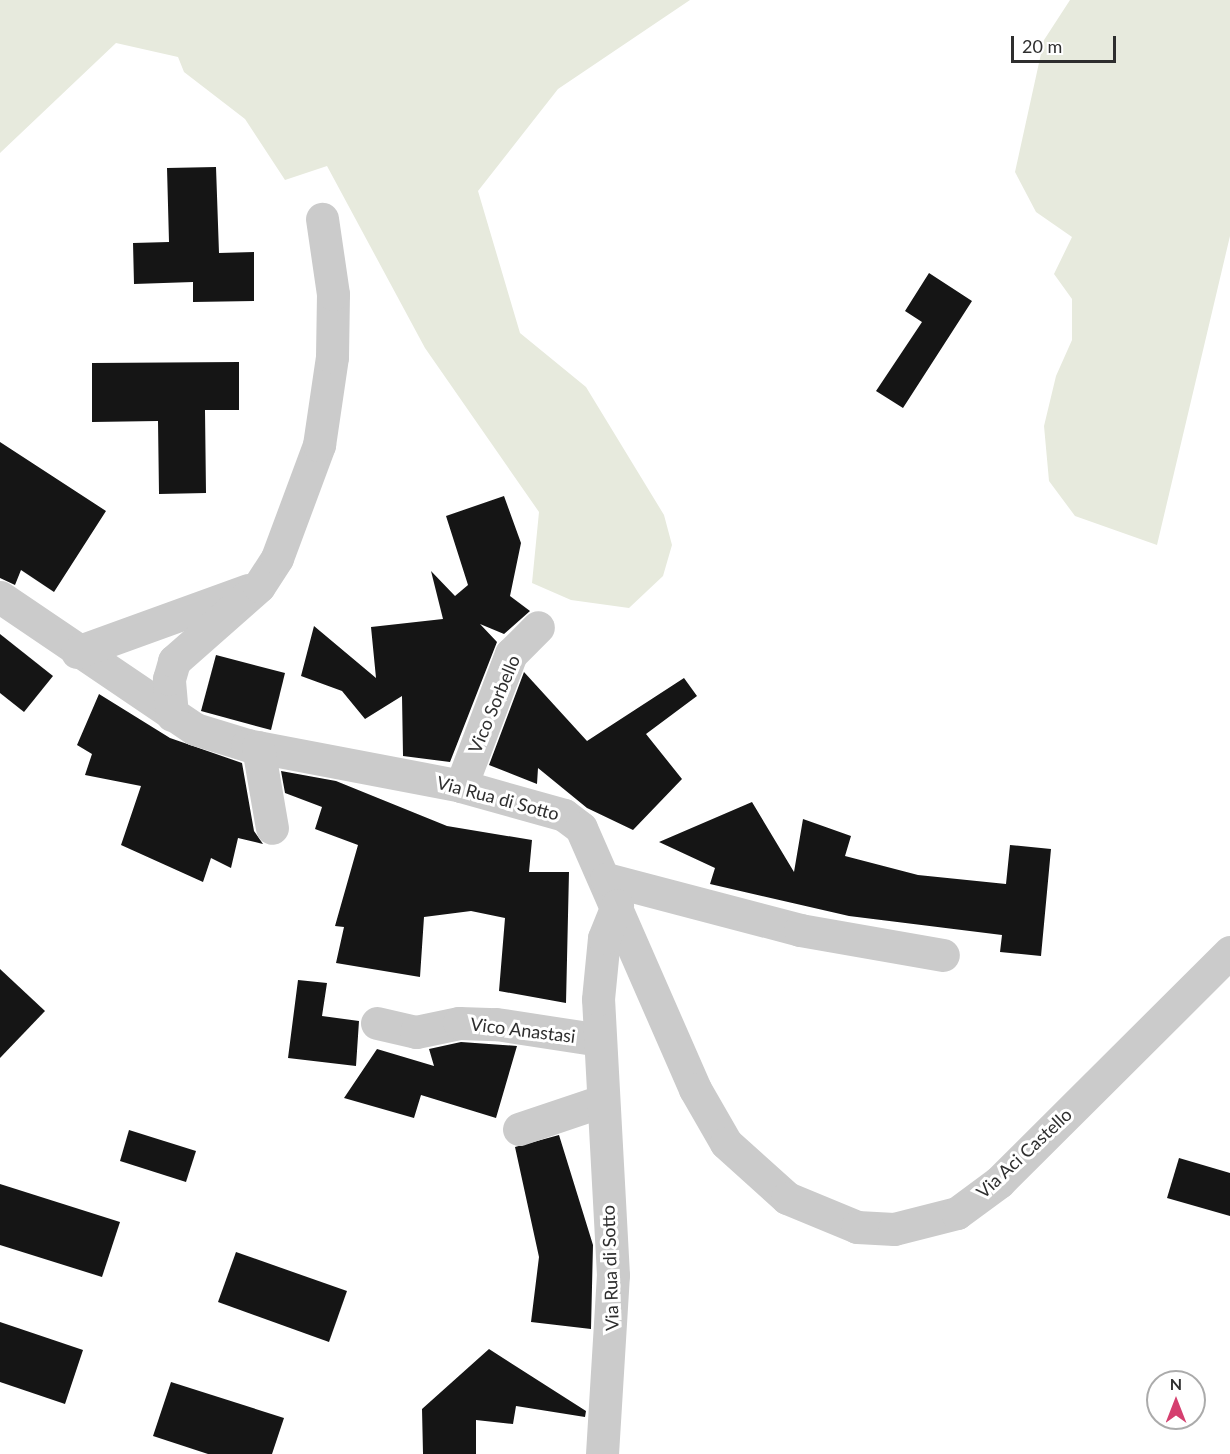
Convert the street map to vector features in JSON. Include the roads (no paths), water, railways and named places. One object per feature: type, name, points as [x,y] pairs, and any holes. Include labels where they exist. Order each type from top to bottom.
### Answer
[{"type":"street","points":[[172,715],[174,661],[259,586],[277,558],[319,445],[332,357],[333,294],[322,219]]},
{"type":"street","points":[[77,652],[259,586]]},
{"type":"street","name":"Via Rua di Sotto","points":[[0,597],[77,652],[195,729],[258,747],[461,786],[564,815],[581,828],[611,892],[604,938],[600,1040],[613,1275],[602,1454]]},
{"type":"street","name":"Vico Sorbello","points":[[461,786],[511,654],[538,627]]},
{"type":"street","points":[[258,747],[272,828]]},
{"type":"street","points":[[611,892],[800,930],[943,955]]},
{"type":"street","name":"Via Aci Castello","points":[[611,892],[694,1089],[726,1143],[787,1198],[857,1227],[894,1229],[957,1213],[999,1182],[1230,952]]},
{"type":"street","name":"Vico Anastasi","points":[[377,1023],[416,1032],[459,1023],[496,1024],[600,1040]]},
{"type":"street","points":[[519,1129],[602,1101]]}]
